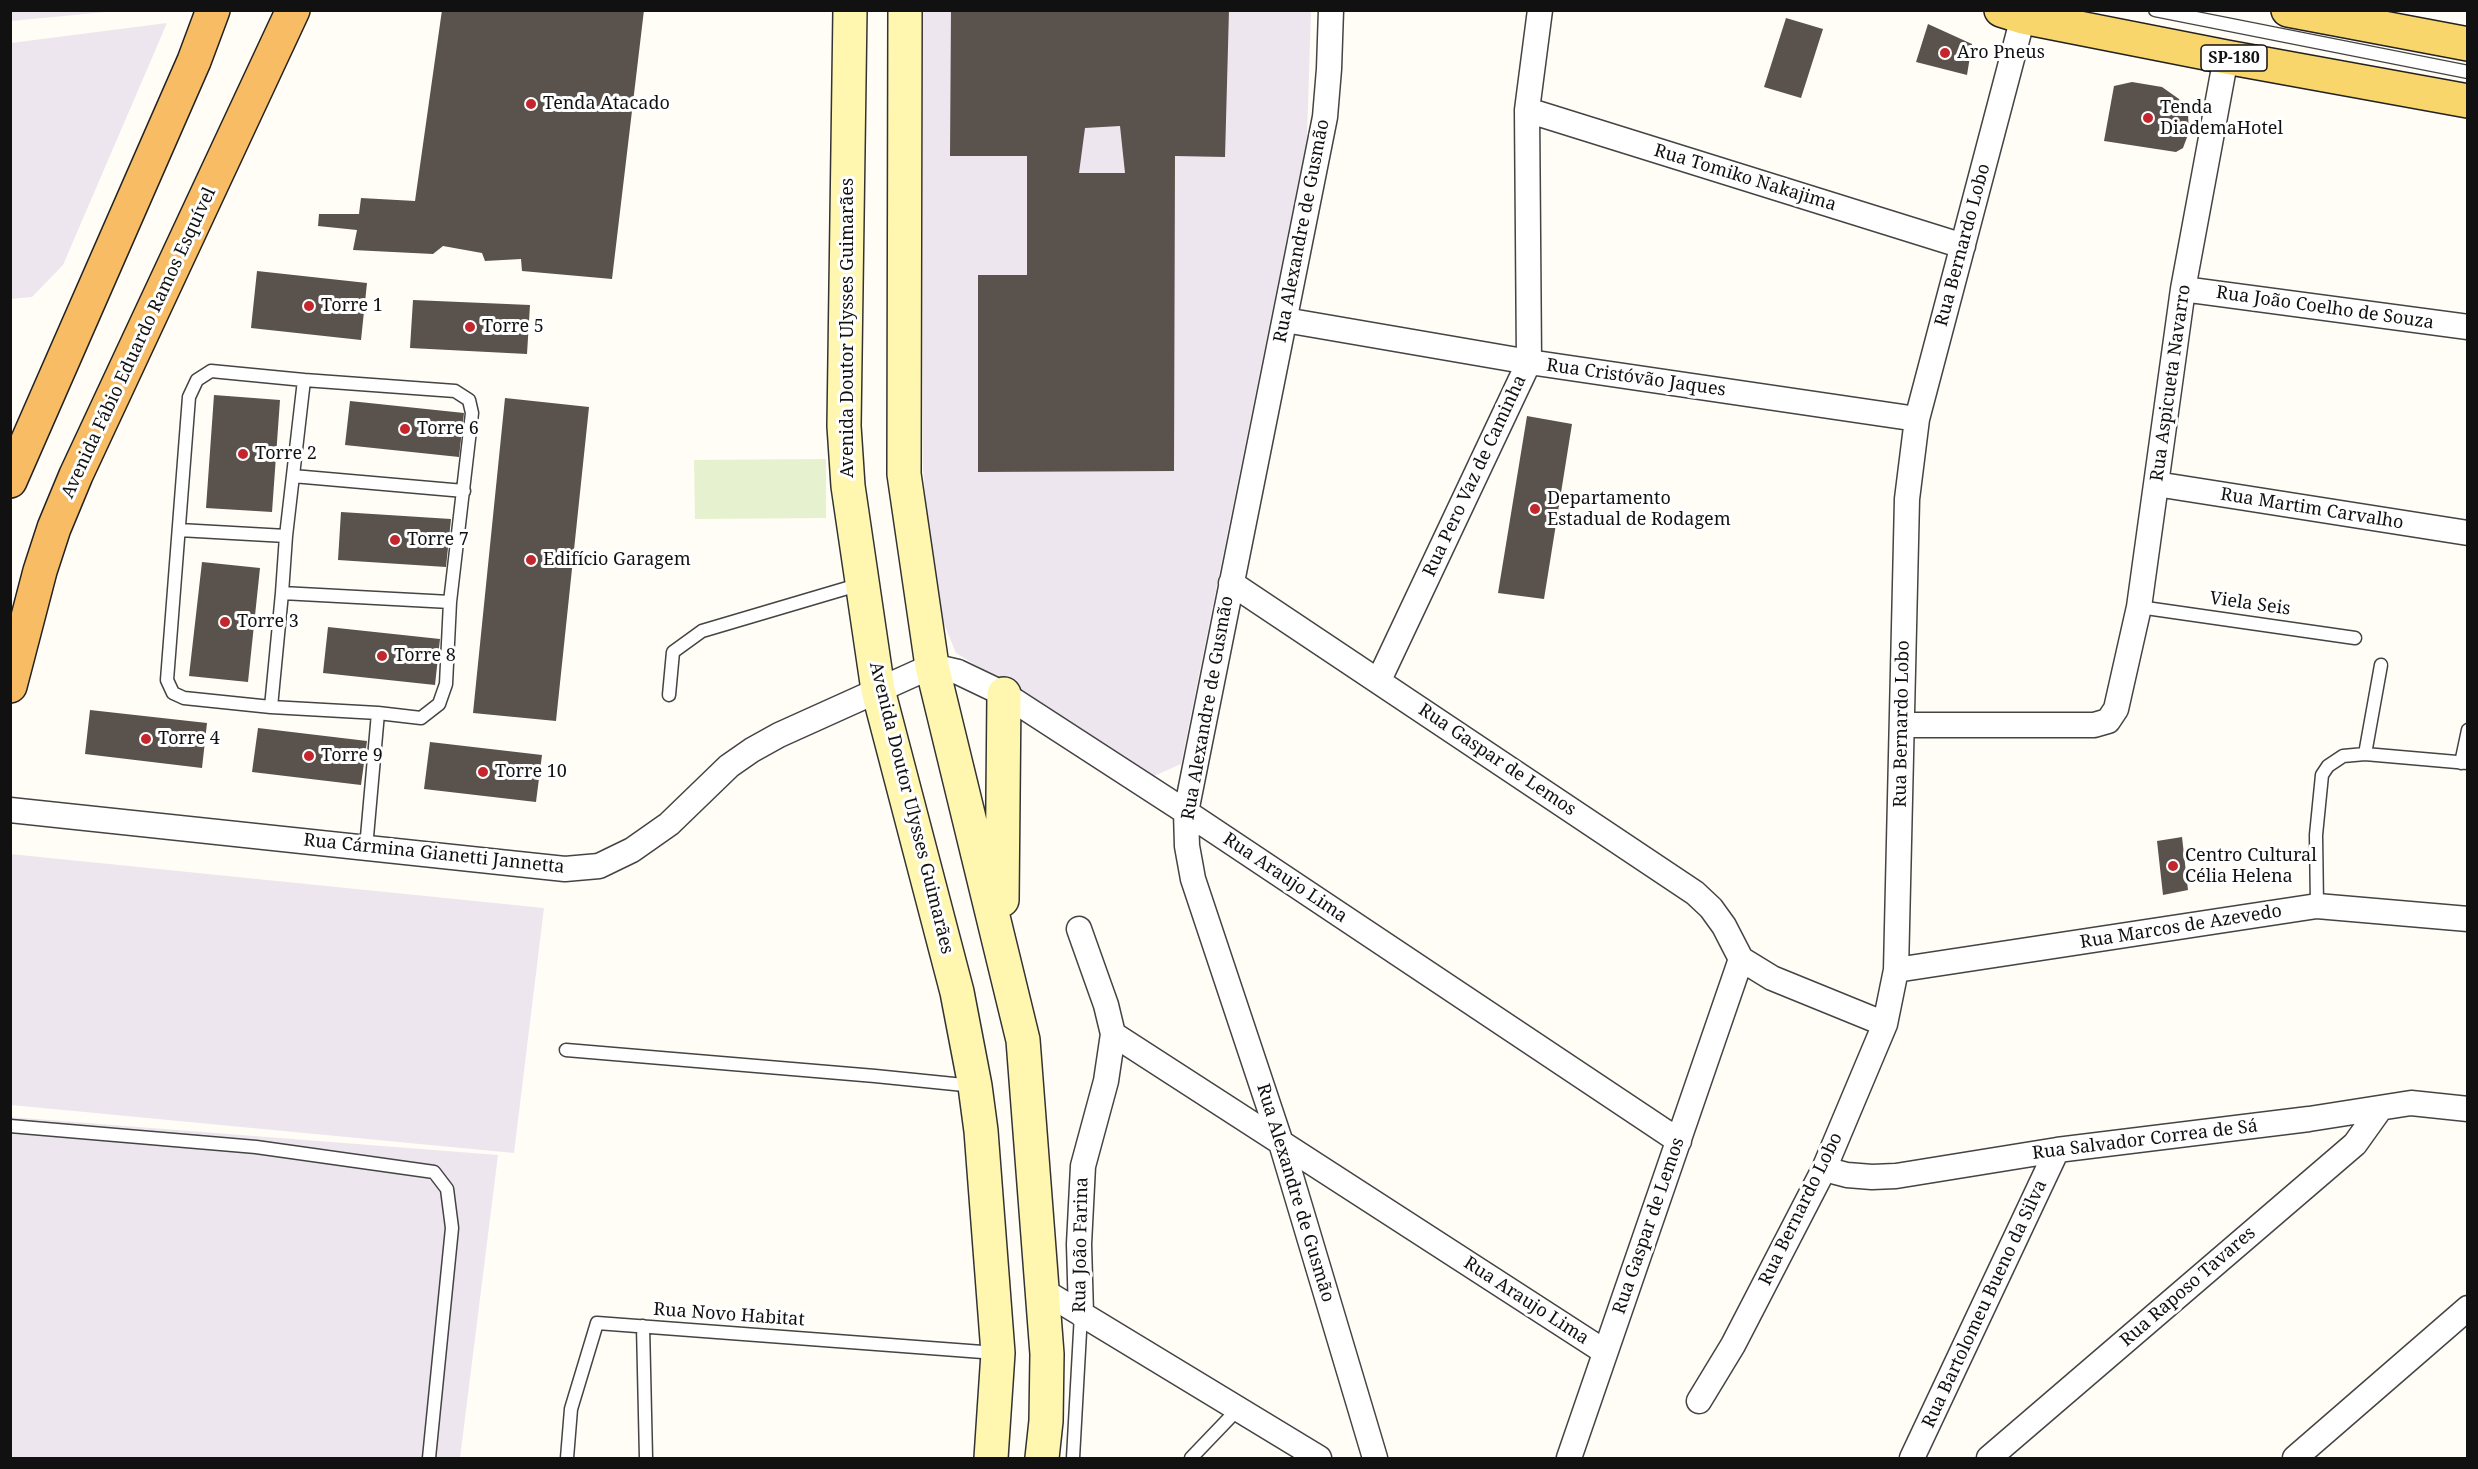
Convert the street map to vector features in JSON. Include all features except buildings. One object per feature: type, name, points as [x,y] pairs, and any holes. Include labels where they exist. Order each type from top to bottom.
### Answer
[{"type":"highway","points":[[13,470],[194,61],[213,10]]},
{"type":"highway","name":"Avenida Fábio Eduardo Ramos Esquível","points":[[10,686],[40,571],[58,518],[293,10]]},
{"type":"main road","name":"Avenida Doutor Ulysses Guimarães","points":[[850,10],[844,426],[848,486],[878,690],[957,992],[975,1086],[981,1131],[998,1353],[991,1458]]},
{"type":"main road","points":[[905,10],[904,474],[932,666],[1002,946],[1023,1040],[1047,1354],[1046,1421],[1042,1458]]},
{"type":"main road","points":[[2288,10],[2468,44]]},
{"type":"main road","name":"SP-180","points":[[2012,14],[2226,57],[2468,101]]},
{"type":"main road","points":[[1002,946],[1005,694]]},
{"type":"street","name":"Rua Alexandre de Gusmão","points":[[1331,10],[1329,69],[1324,117],[1186,812],[1187,846],[1192,879],[1281,1143],[1375,1458]]},
{"type":"street","name":"Rua Pero Vaz de Caminha","points":[[1379,680],[1529,362],[1527,110],[1540,10]]},
{"type":"street","name":"Rua Bernardo Lobo","points":[[1699,1401],[1732,1345],[1824,1169],[1886,1024],[1896,970],[1907,499],[1917,419],[1963,246],[2012,14]]},
{"type":"street","name":"Rua Aspicueta Navarro","points":[[1902,726],[2094,726],[2108,721],[2116,709],[2139,607],[2183,289],[2226,57]]},
{"type":"street","name":"Rua Tomiko Nakajima","points":[[1527,110],[1963,246]]},
{"type":"street","name":"Rua João Coelho de Souza","points":[[2183,289],[2468,327]]},
{"type":"street","name":"Rua Cristóvão Jaques","points":[[1285,320],[1529,362],[1917,419]]},
{"type":"street","name":"Rua Martim Carvalho","points":[[2156,484],[2468,533]]},
{"type":"street","name":"Rua Gaspar de Lemos","points":[[1231,583],[1695,893],[1711,908],[1724,926],[1741,959],[1569,1458]]},
{"type":"street","points":[[878,690],[932,666]]},
{"type":"street","name":"Rua Araujo Lima","points":[[932,666],[958,672],[1005,694],[1679,1141]]},
{"type":"street","name":"Rua Cármina Gianetti Jannetta","points":[[10,810],[565,869],[599,866],[632,850],[669,824],[729,766],[752,750],[878,690]]},
{"type":"street","name":"Rua Marcos de Azevedo","points":[[1896,970],[2317,906],[2468,919]]},
{"type":"street","points":[[1079,929],[1106,1005],[1113,1034]]},
{"type":"street","points":[[1741,959],[1772,978],[1886,1024]]},
{"type":"street","name":"Rua Araujo Lima","points":[[1113,1034],[1605,1352]]},
{"type":"street","name":"Rua João Farina","points":[[1081,1314],[1079,1244],[1083,1166],[1106,1081],[1113,1034]]},
{"type":"street","name":"Rua Salvador Correa de Sá","points":[[1824,1169],[1847,1175],[1896,1176],[2057,1150],[2380,1109],[2411,1103],[2468,1109]]},
{"type":"street","name":"Rua Raposo Tavares","points":[[1989,1458],[2355,1144],[2380,1109]]},
{"type":"street","name":"Rua Bartolomeu Bueno da Silva","points":[[1912,1458],[2057,1150]]},
{"type":"street","points":[[1042,1290],[1318,1458]]},
{"type":"street","points":[[2295,1458],[2468,1308]]},
{"type":"lane","points":[[2155,10],[2468,72]]},
{"type":"lane","points":[[212,371],[455,391],[469,400],[472,413],[464,491],[450,602],[446,684],[439,704],[421,718],[378,712],[271,707],[184,698],[173,693],[166,680],[189,397],[197,380],[212,371]]},
{"type":"lane","points":[[271,707],[286,536],[304,380]]},
{"type":"lane","points":[[293,476],[464,491]]},
{"type":"lane","points":[[179,530],[286,536]]},
{"type":"lane","points":[[669,695],[673,652],[702,631],[862,584]]},
{"type":"lane","points":[[282,593],[450,602]]},
{"type":"lane","name":"Viela Seis","points":[[2139,607],[2355,638]]},
{"type":"lane","points":[[2365,754],[2381,665]]},
{"type":"lane","points":[[366,848],[378,712]]},
{"type":"lane","points":[[2317,906],[2316,835],[2322,775],[2328,766],[2343,756],[2365,754],[2464,763],[2468,730]]},
{"type":"lane","points":[[566,1050],[975,1086]]},
{"type":"lane","points":[[10,1126],[256,1147],[434,1172],[447,1189],[452,1228],[429,1458]]},
{"type":"lane","name":"Rua João Farina","points":[[1073,1458],[1081,1314]]},
{"type":"lane","name":"Rua Novo Habitat","points":[[567,1458],[571,1409],[597,1323],[998,1353]]},
{"type":"lane","points":[[643,1326],[646,1458]]},
{"type":"lane","points":[[1191,1458],[1238,1409]]},
{"type":"shaded area","points":[[11,10],[117,10],[117,11],[11,21]]},
{"type":"shaded area","points":[[923,11],[1311,11],[1307,137],[1181,764],[1154,776],[956,653],[935,602],[923,470]]},
{"type":"shaded area","points":[[167,23],[63,265],[32,297],[11,299],[11,43]]},
{"type":"shaded area","points":[[10,854],[544,908],[514,1153],[11,1105]]},
{"type":"shaded area","points":[[10,1117],[498,1155],[460,1458],[11,1458]]},
{"type":"green space","points":[[826,459],[826,518],[695,519],[694,460]]},
{"type":"place","name":"Aro Pneus","points":[[1945,53]]},
{"type":"place","name":"Tenda Atacado","points":[[531,104]]},
{"type":"place","name":"Tenda DiademaHotel","points":[[2148,118]]},
{"type":"place","name":"Torre 1","points":[[309,306]]},
{"type":"place","name":"Torre 5","points":[[470,327]]},
{"type":"place","name":"Torre 6","points":[[405,429]]},
{"type":"place","name":"Torre 2","points":[[243,454]]},
{"type":"place","name":"Departamento Estadual de Rodagem","points":[[1535,509]]},
{"type":"place","name":"Torre 7","points":[[395,540]]},
{"type":"place","name":"Edifício Garagem","points":[[531,560]]},
{"type":"place","name":"Torre 3","points":[[225,622]]},
{"type":"place","name":"Torre 8","points":[[382,656]]},
{"type":"place","name":"Torre 4","points":[[146,739]]},
{"type":"place","name":"Torre 9","points":[[309,756]]},
{"type":"place","name":"Torre 10","points":[[483,772]]},
{"type":"place","name":"Centro Cultural Célia Helena","points":[[2173,866]]}]
